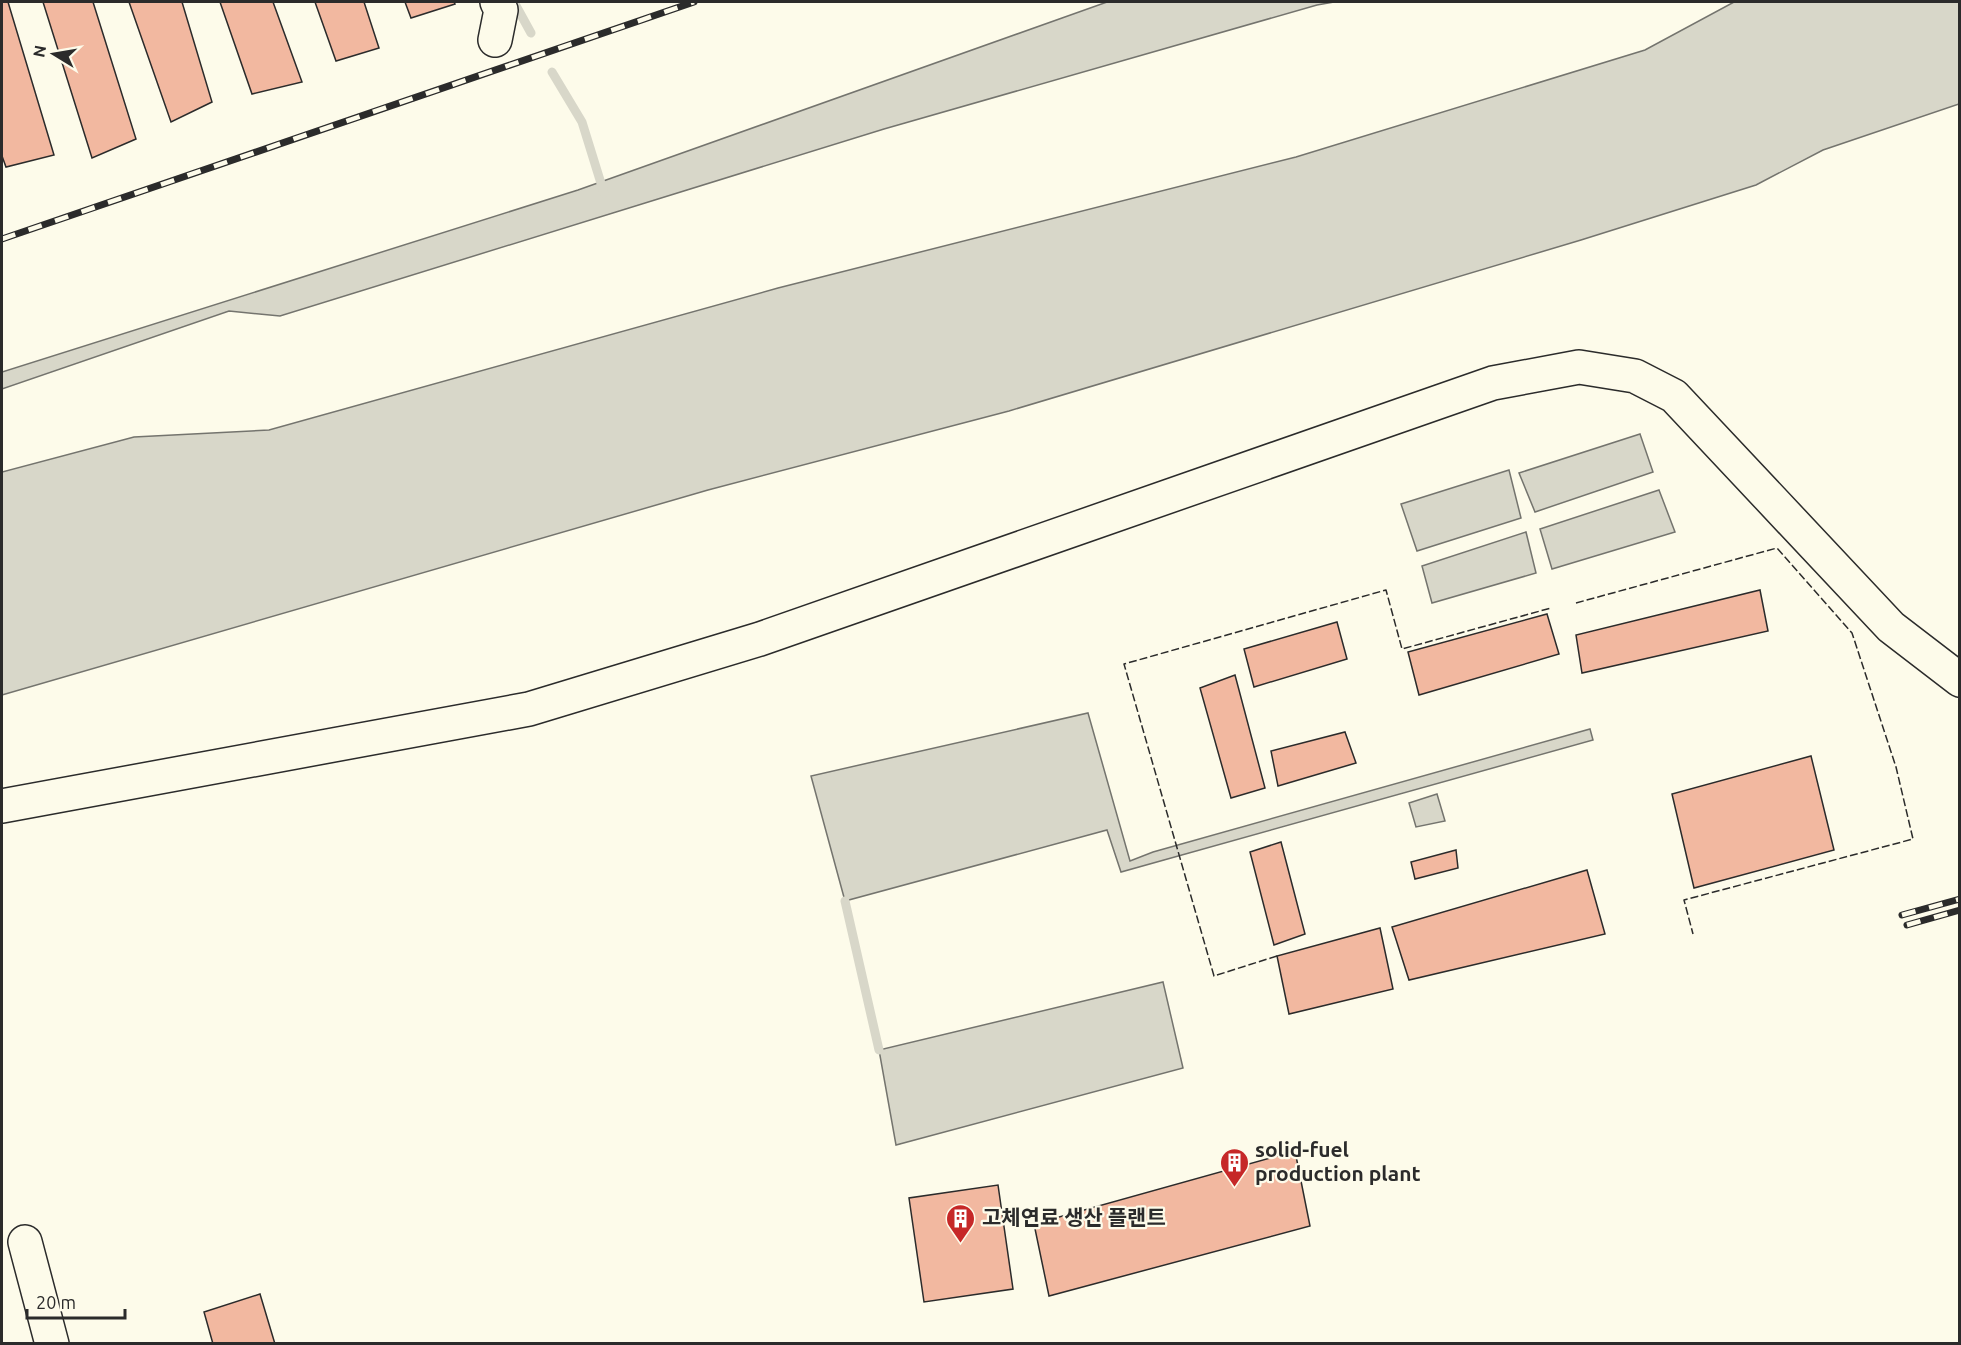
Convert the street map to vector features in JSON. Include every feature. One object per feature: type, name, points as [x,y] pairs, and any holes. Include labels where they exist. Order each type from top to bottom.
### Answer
[{"type":"street","points":[[495,40],[501,10],[497,2]]},
{"type":"street","points":[[2,806],[530,709],[760,639],[1493,383],[1579,367],[1635,376],[1674,396],[1891,627],[1959,680]]},
{"type":"street","points":[[25,1242],[52,1344]]},
{"type":"shaded area","points":[[1107,2],[1334,2],[884,129],[280,316],[229,311],[2,389],[2,372],[578,190]]},
{"type":"shaded area","points":[[1734,2],[1959,2],[1959,104],[1823,150],[1756,185],[1581,240],[1009,411],[708,490],[2,695],[2,472],[134,437],[269,430],[778,288],[1296,157],[1645,50]]},
{"type":"shaded area","points":[[1640,434],[1653,472],[1535,512],[1519,473]]},
{"type":"shaded area","points":[[1509,470],[1521,518],[1417,551],[1401,504]]},
{"type":"shaded area","points":[[1659,490],[1675,532],[1552,569],[1540,529]]},
{"type":"shaded area","points":[[1526,532],[1536,573],[1432,603],[1422,566]]},
{"type":"shaded area","points":[[1088,713],[1130,861],[1153,852],[1590,729],[1593,740],[1121,872],[1107,830],[845,901],[811,776]]},
{"type":"shaded area","points":[[1437,794],[1445,821],[1416,827],[1409,803]]},
{"type":"shaded area","points":[[1163,982],[1183,1068],[896,1145],[879,1050]]},
{"type":"building","points":[[2,2],[8,2],[54,155],[6,167],[2,156]]},
{"type":"building","points":[[43,2],[93,2],[136,139],[92,158]]},
{"type":"building","points":[[129,2],[182,2],[212,102],[171,122]]},
{"type":"building","points":[[220,2],[273,2],[302,82],[252,94]]},
{"type":"building","points":[[315,2],[364,2],[379,48],[336,61]]},
{"type":"building","points":[[405,2],[454,2],[455,4],[411,18]]},
{"type":"building","points":[[1760,590],[1768,631],[1582,673],[1576,635]]},
{"type":"building","points":[[1547,614],[1559,654],[1419,695],[1408,652]]},
{"type":"building","points":[[1337,622],[1347,659],[1254,687],[1244,649]]},
{"type":"building","points":[[1235,675],[1265,788],[1231,798],[1200,688]]},
{"type":"building","points":[[1345,732],[1356,763],[1278,786],[1271,751]]},
{"type":"building","points":[[1811,756],[1834,850],[1694,888],[1672,794]]},
{"type":"building","points":[[1281,842],[1305,934],[1274,945],[1250,852]]},
{"type":"building","points":[[1456,850],[1458,868],[1415,879],[1411,862]]},
{"type":"building","points":[[1587,870],[1605,934],[1409,980],[1392,927]]},
{"type":"building","points":[[1380,928],[1393,989],[1289,1014],[1277,956]]},
{"type":"building","name":"solid-fuel production plant","points":[[1295,1151],[1310,1226],[1049,1296],[1034,1224]]},
{"type":"building","name":"고체연료 생산 플랜트","points":[[998,1185],[1013,1289],[924,1302],[909,1198]]},
{"type":"building","points":[[260,1294],[275,1344],[213,1344],[204,1312]]},
{"type":"waterway","points":[[514,2],[531,33]]},
{"type":"waterway","points":[[552,72],[582,122],[604,193]]},
{"type":"waterway","points":[[845,901],[879,1050]]},
{"type":"railway","points":[[2,239],[694,2]]},
{"type":"railway","points":[[1902,915],[1960,899]]},
{"type":"railway","points":[[1907,925],[1960,910]]},
{"type":"fence","points":[[1576,603],[1777,548],[1852,633],[1896,767],[1913,839],[1684,900],[1693,934]]},
{"type":"fence","points":[[1277,956],[1214,976],[1124,664],[1386,590],[1402,649],[1551,608]]},
{"type":"place","name":"solid-fuel production plant","points":[[1234,1188]]},
{"type":"place","name":"고체연료 생산 플랜트","points":[[961,1244]]}]
